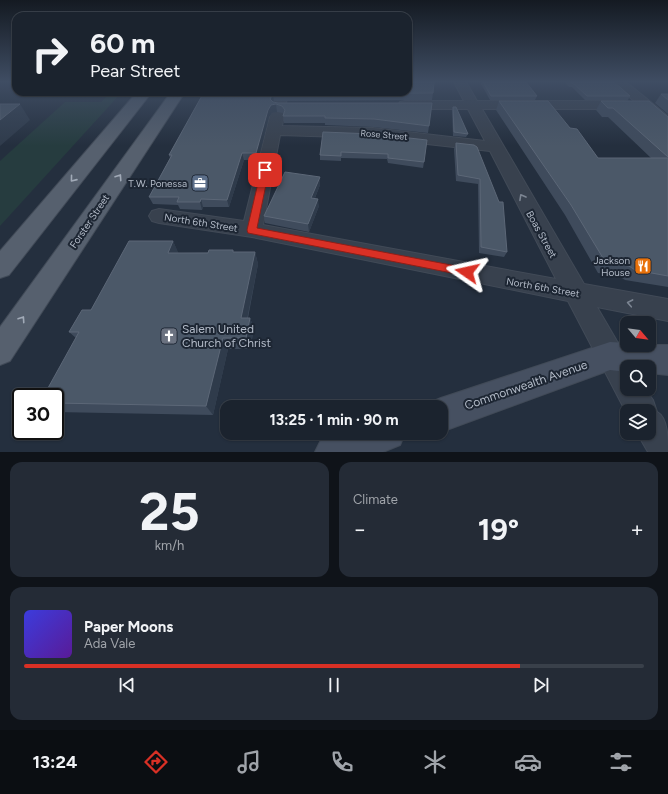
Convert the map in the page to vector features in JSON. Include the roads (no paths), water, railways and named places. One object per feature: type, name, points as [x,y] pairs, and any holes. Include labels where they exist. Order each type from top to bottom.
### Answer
[{"type":"main road","points":[[0,268],[136,103]]},
{"type":"main road","name":"Forster Street","points":[[0,351],[170,103]]},
{"type":"main road","points":[[610,356],[668,360]]},
{"type":"main road","name":"Commonwealth Avenue","points":[[448,413],[610,356]]},
{"type":"main road","points":[[333,452],[368,440]]},
{"type":"street","points":[[252,230],[274,130],[284,103]]},
{"type":"street","points":[[644,103],[668,123]]},
{"type":"street","points":[[394,105],[646,105]]},
{"type":"street","name":"Boas Street","points":[[472,105],[620,373]]},
{"type":"street","name":"Rose Street","points":[[274,130],[373,133],[494,147]]},
{"type":"street","name":"North 6th Street","points":[[158,216],[252,230],[668,310]]},
{"type":"street","points":[[656,436],[665,452]]},
{"type":"place","name":"T.W. Ponessa","points":[[200,183]]},
{"type":"place","name":"Jackson House","points":[[643,266]]},
{"type":"place","name":"Salem United Church of Christ","points":[[169,336]]}]
